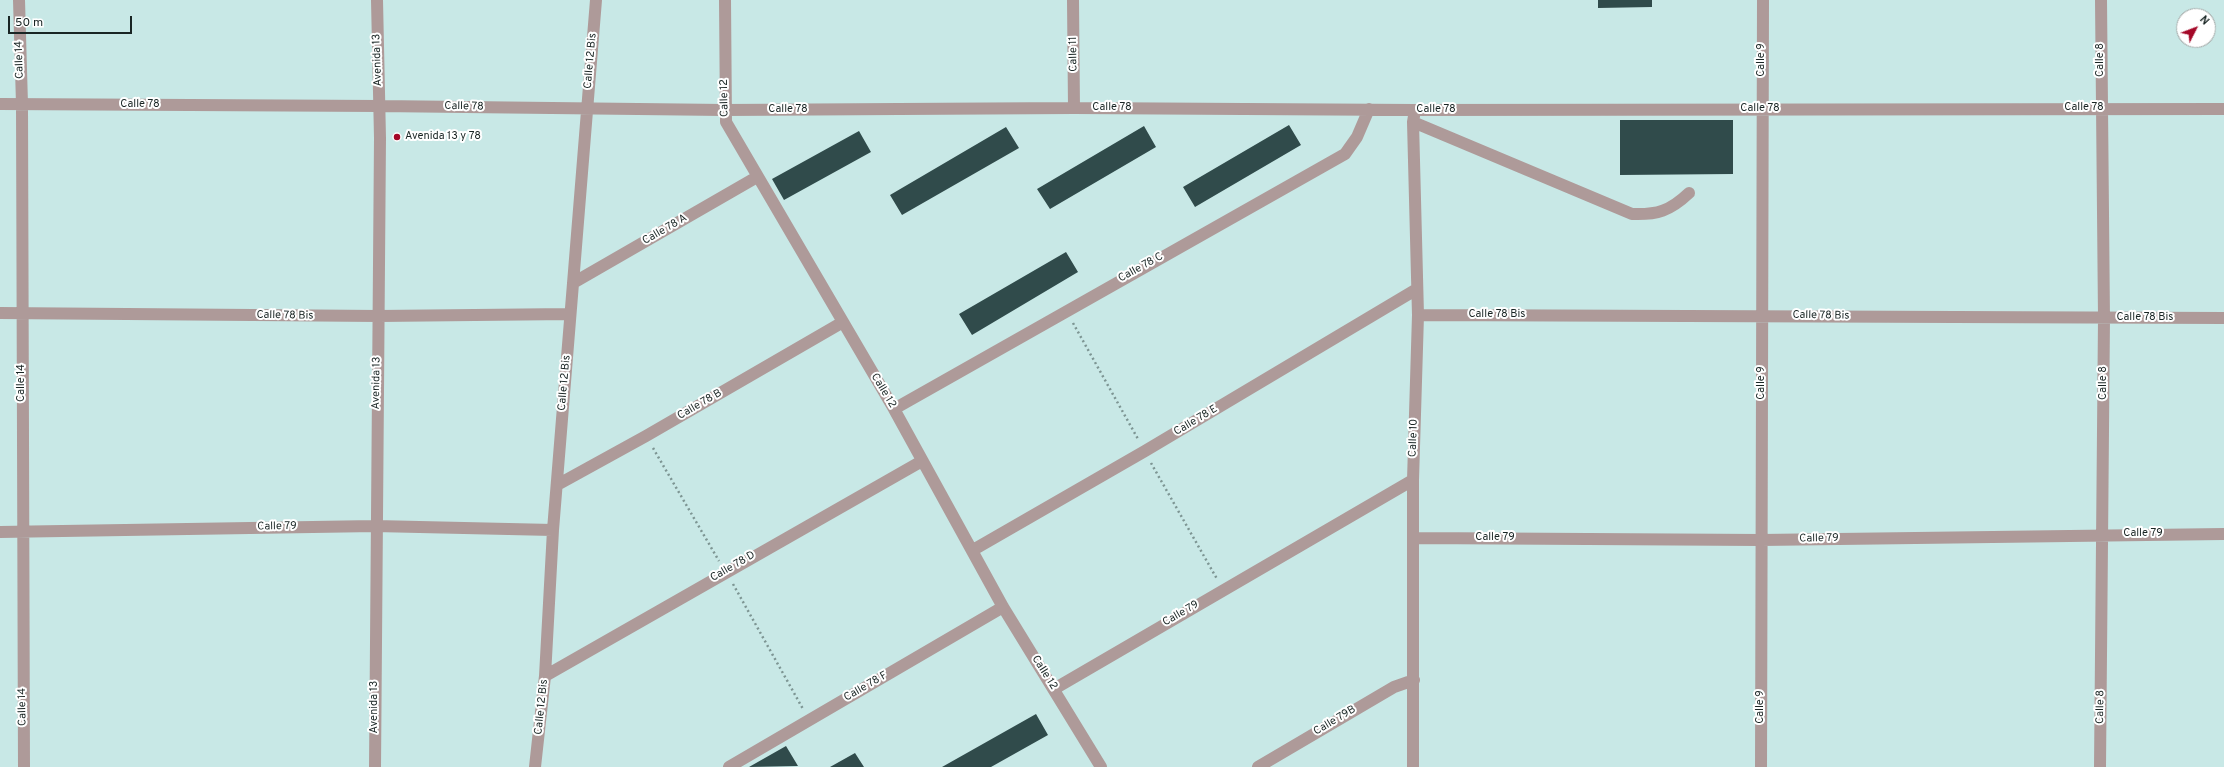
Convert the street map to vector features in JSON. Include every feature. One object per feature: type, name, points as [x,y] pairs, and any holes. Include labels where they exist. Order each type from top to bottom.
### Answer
[{"type":"street","name":"Calle 14","points":[[18,0],[22,104],[22,532],[24,767]]},
{"type":"street","name":"Avenida 13","points":[[374,767],[380,106],[377,0]]},
{"type":"street","name":"Calle 12 Bis","points":[[535,767],[545,676],[553,530],[596,0]]},
{"type":"street","name":"Calle 12","points":[[726,0],[724,110],[726,122],[756,177],[894,409],[1003,607],[1101,767]]},
{"type":"street","name":"Calle 11","points":[[1073,0],[1074,108]]},
{"type":"street","name":"Calle 9","points":[[1761,767],[1763,0]]},
{"type":"street","name":"Calle 8","points":[[2100,767],[2104,318],[2101,0]]},
{"type":"street","name":"Calle 78","points":[[0,104],[724,110],[1074,108],[1369,109],[1414,116],[1762,110],[2101,108],[2224,109]]},
{"type":"street","name":"Calle 78 C","points":[[894,409],[1345,154],[1357,138],[1369,109]]},
{"type":"street","points":[[1414,116],[1632,214],[1662,212],[1677,205],[1689,193]]},
{"type":"street","name":"Calle 10","points":[[1413,767],[1413,480],[1418,315],[1414,116]]},
{"type":"street","name":"Calle 78 A","points":[[573,283],[756,177]]},
{"type":"street","name":"Calle 78 E","points":[[972,550],[1145,451],[1417,289]]},
{"type":"street","name":"Calle 78 Bis","points":[[0,313],[378,316],[570,314]]},
{"type":"street","name":"Calle 78 Bis","points":[[1418,315],[1762,315],[2224,318]]},
{"type":"street","name":"Calle 78 B","points":[[557,485],[646,436],[843,322]]},
{"type":"street","name":"Calle 78 D","points":[[545,676],[922,461]]},
{"type":"street","name":"Calle 79","points":[[1054,689],[1413,480]]},
{"type":"street","name":"Calle 79","points":[[0,532],[375,526],[553,530]]},
{"type":"street","name":"Calle 79","points":[[1414,538],[1762,540],[2103,534],[2224,534]]},
{"type":"street","name":"Calle 78 F","points":[[729,767],[1003,607]]},
{"type":"street","name":"Calle 79B","points":[[1258,767],[1394,687],[1414,680]]},
{"type":"building","points":[[1598,0],[1652,0],[1652,7],[1598,8]]},
{"type":"building","points":[[1620,120],[1733,120],[1733,174],[1620,175]]},
{"type":"building","points":[[1289,125],[1301,145],[1195,207],[1183,187]]},
{"type":"building","points":[[1144,126],[1156,147],[1050,209],[1037,189]]},
{"type":"building","points":[[1006,127],[1019,148],[902,215],[890,195]]},
{"type":"building","points":[[859,131],[871,152],[784,200],[772,179]]},
{"type":"building","points":[[1066,252],[1078,272],[972,335],[959,314]]},
{"type":"building","points":[[1036,714],[1048,735],[991,767],[942,767]]},
{"type":"building","points":[[786,746],[798,766],[749,767]]},
{"type":"building","points":[[855,753],[864,767],[830,767]]},
{"type":"place","name":"Avenida 13 y 78","points":[[397,137]]}]
